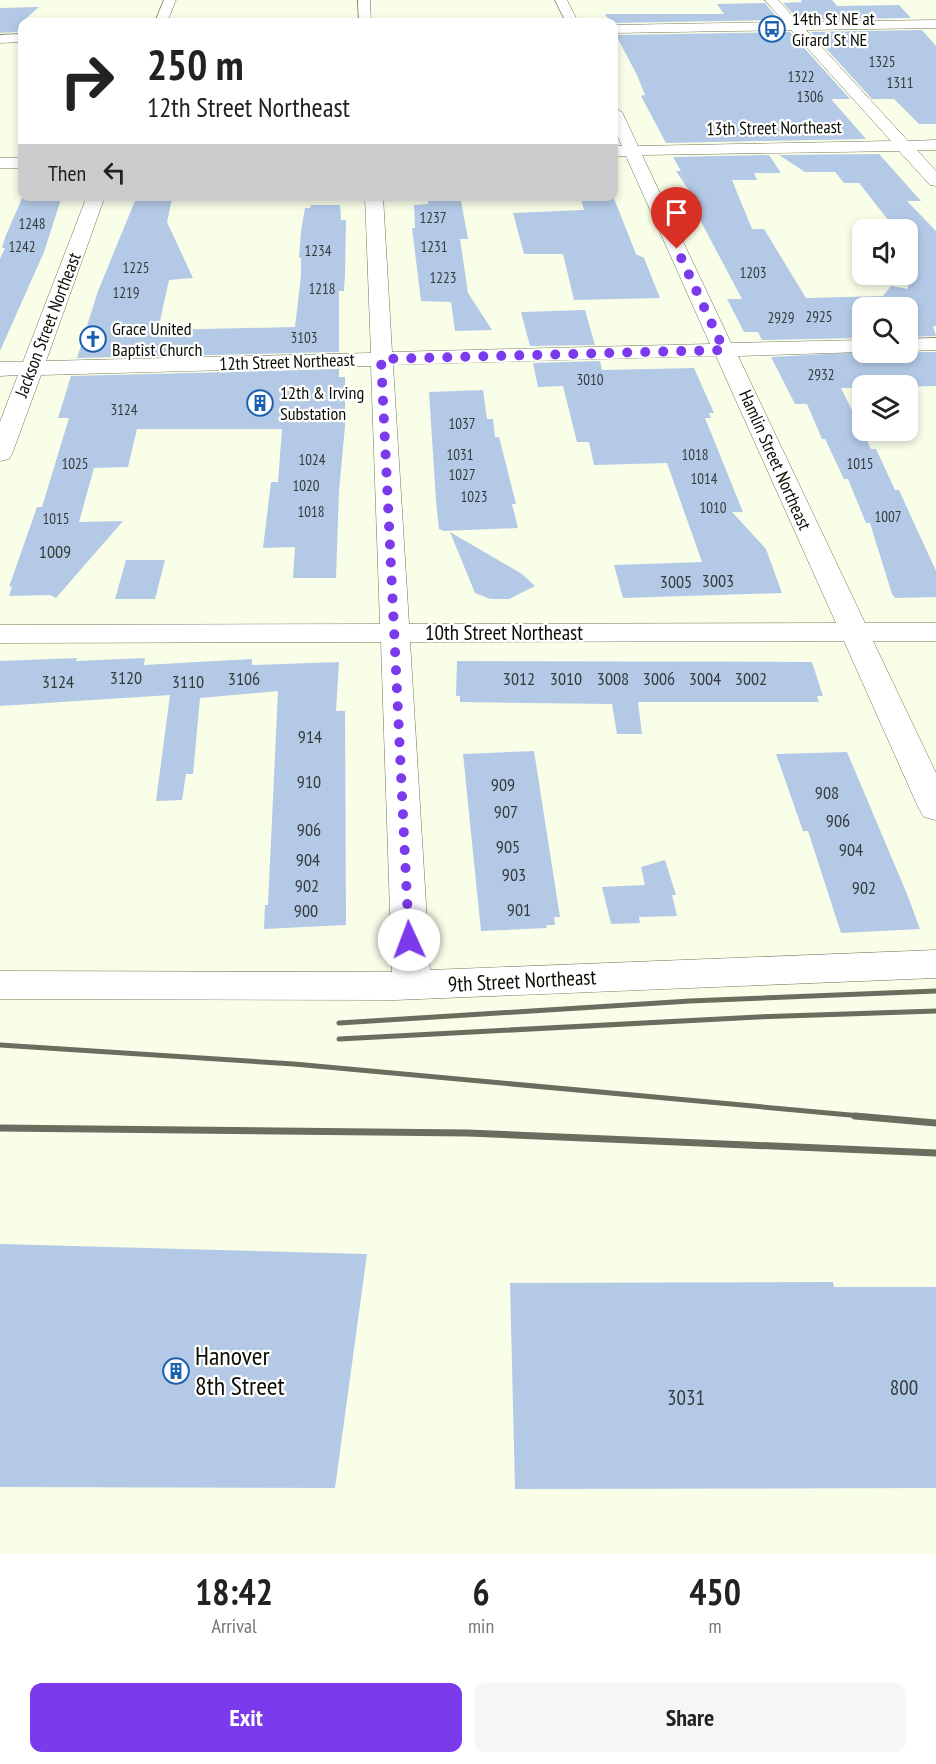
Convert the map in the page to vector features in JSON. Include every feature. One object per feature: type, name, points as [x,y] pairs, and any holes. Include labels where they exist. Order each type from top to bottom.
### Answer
[{"type":"street","points":[[163,18],[170,0]]},
{"type":"street","points":[[364,0],[366,18]]},
{"type":"street","points":[[561,0],[570,18]]},
{"type":"street","points":[[771,0],[936,181]]},
{"type":"street","points":[[618,29],[936,24]]},
{"type":"street","points":[[0,39],[18,38]]},
{"type":"street","name":"Hamlin Street Northeast","points":[[618,132],[622,151],[724,350],[936,809]]},
{"type":"street","name":"13th Street Northeast","points":[[622,151],[936,145]]},
{"type":"street","points":[[0,163],[18,163]]},
{"type":"street","name":"Jackson Street Northeast","points":[[0,454],[94,201]]},
{"type":"street","points":[[374,201],[412,985]]},
{"type":"street","points":[[918,345],[936,344]]},
{"type":"street","name":"12th Street Northeast","points":[[0,369],[852,346]]},
{"type":"street","name":"10th Street Northeast","points":[[0,634],[936,632]]},
{"type":"street","name":"9th Street Northeast","points":[[0,985],[412,985],[936,964]]},
{"type":"building","points":[[801,0],[832,0],[837,6],[899,5],[911,18],[799,20],[783,3],[802,2]]},
{"type":"building","points":[[765,3],[779,20],[618,23],[618,18],[608,18],[605,14],[724,14],[717,4]]},
{"type":"building","points":[[39,7],[27,18],[18,18],[17,32],[0,33],[0,8]]},
{"type":"building","points":[[922,30],[936,46],[936,124],[919,124],[894,99],[872,99],[811,32]]},
{"type":"building","points":[[790,32],[850,99],[831,99],[866,139],[666,143],[641,96],[645,95],[618,35]]},
{"type":"building","points":[[879,154],[921,201],[907,201],[936,231],[936,326],[933,326],[936,336],[918,337],[918,297],[852,297],[852,338],[762,340],[758,332],[744,332],[727,299],[742,299],[698,216],[697,211],[703,211],[676,171],[681,171],[673,157],[769,155],[781,173],[754,173],[757,180],[732,180],[752,229],[764,229],[806,298],[883,296],[891,286],[908,289],[908,285],[918,285],[918,219],[887,219],[859,183],[844,183],[835,172],[805,172],[779,155]]},
{"type":"building","points":[[21,201],[60,201],[44,252],[0,351],[0,259],[5,248],[2,248]]},
{"type":"building","points":[[135,201],[172,201],[167,222],[193,278],[169,280],[158,330],[295,327],[301,276],[301,258],[299,258],[301,231],[305,208],[310,208],[311,205],[340,205],[341,220],[346,220],[344,291],[339,291],[339,352],[77,358],[98,291]]},
{"type":"building","points":[[428,201],[461,201],[468,239],[460,239],[468,293],[492,330],[455,331],[451,302],[421,301],[412,228],[415,228],[414,205],[428,204]]},
{"type":"building","points":[[581,201],[615,201],[636,254],[644,258],[660,298],[574,300],[563,254],[524,254],[513,213],[584,210]]},
{"type":"building","points":[[585,310],[595,345],[530,346],[521,312]]},
{"type":"building","points":[[918,352],[936,352],[936,386],[918,386],[918,375],[852,375],[852,388],[841,388],[852,410],[852,441],[867,441],[871,449],[876,449],[895,490],[899,490],[936,571],[936,597],[895,598],[892,594],[870,523],[866,523],[848,479],[844,479],[825,439],[822,439],[807,404],[795,404],[771,357],[852,353],[852,363],[918,363]]},
{"type":"building","points":[[600,361],[602,370],[694,368],[714,413],[709,413],[711,418],[705,418],[743,512],[732,512],[766,549],[782,593],[623,598],[614,565],[702,562],[667,463],[594,465],[589,442],[577,442],[563,386],[538,387],[533,363]]},
{"type":"building","points":[[339,369],[339,377],[345,377],[345,426],[339,491],[336,578],[293,578],[295,547],[263,548],[271,482],[278,482],[282,429],[137,429],[128,467],[94,468],[79,522],[123,521],[56,598],[50,595],[9,596],[12,586],[9,587],[37,507],[42,507],[69,418],[58,418],[71,376]]},
{"type":"building","points":[[483,390],[487,419],[493,419],[495,437],[499,437],[516,504],[512,504],[518,528],[444,531],[439,529],[429,392]]},
{"type":"building","points":[[450,532],[522,574],[535,586],[509,599],[490,599],[475,593]]},
{"type":"building","points":[[126,560],[165,560],[155,599],[115,599]]},
{"type":"building","points":[[77,658],[76,661],[145,658],[144,665],[252,659],[252,665],[339,662],[336,711],[345,711],[346,925],[264,929],[265,905],[268,905],[278,691],[200,698],[193,774],[186,774],[182,800],[156,801],[170,695],[0,706],[0,661]]},
{"type":"building","points":[[457,661],[812,662],[823,696],[817,696],[819,702],[638,702],[642,734],[617,734],[612,704],[460,702],[460,696],[456,696]]},
{"type":"building","points":[[534,751],[560,917],[554,917],[555,925],[546,925],[547,928],[481,931],[463,754]]},
{"type":"building","points":[[847,752],[920,929],[841,933],[808,831],[803,831],[776,754]]},
{"type":"building","points":[[665,860],[676,895],[672,895],[677,916],[639,917],[640,923],[611,924],[602,887],[645,885],[641,867]]},
{"type":"building","name":"Hanover 8th Street","points":[[0,1244],[367,1254],[335,1488],[0,1487]]},
{"type":"building","points":[[833,1282],[834,1287],[936,1287],[936,1488],[515,1489],[510,1283]]},
{"type":"railway","points":[[339,1023],[690,1001],[936,991]]},
{"type":"railway","points":[[339,1039],[758,1017],[936,1011]]},
{"type":"railway","points":[[0,1045],[294,1064],[872,1117]]},
{"type":"railway","points":[[855,1116],[936,1123]]},
{"type":"railway","points":[[0,1128],[468,1133],[936,1153]]},
{"type":"place","name":"14th St NE at Girard St NE","points":[[772,29]]},
{"type":"place","name":"Grace United Baptist Church","points":[[93,339]]},
{"type":"place","name":"12th & Irving Substation","points":[[260,403]]},
{"type":"place","name":"Hanover 8th Street","points":[[176,1371]]},
{"type":"route","points":[[409,940],[381,359],[724,350],[677,249]]}]
